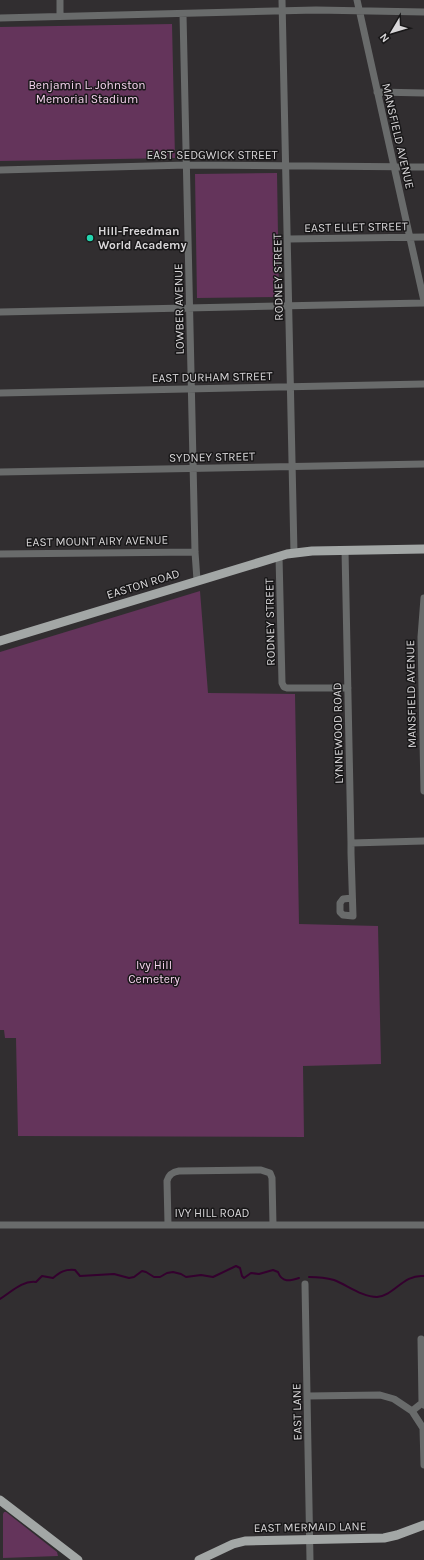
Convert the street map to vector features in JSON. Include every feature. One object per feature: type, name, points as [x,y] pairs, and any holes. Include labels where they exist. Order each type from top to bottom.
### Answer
[{"type":"main road","points":[[294,553],[345,550],[424,549]]},
{"type":"main road","name":"EASTON ROAD","points":[[0,641],[197,580],[294,553]]},
{"type":"main road","points":[[0,1500],[78,1560]]},
{"type":"main road","name":"EAST MERMAID LANE","points":[[199,1560],[233,1544],[245,1541],[384,1538],[424,1525]]},
{"type":"street","points":[[60,0],[60,16]]},
{"type":"street","name":"RODNEY STREET","points":[[282,0],[290,305],[294,553]]},
{"type":"street","name":"MANSFIELD AVENUE","points":[[356,0],[424,302]]},
{"type":"street","points":[[0,18],[359,10],[424,12]]},
{"type":"street","name":"LOWBER AVENUE","points":[[184,14],[191,389],[197,580]]},
{"type":"street","points":[[377,92],[424,93]]},
{"type":"street","name":"EAST SEDGWICK STREET","points":[[0,170],[187,165],[424,167]]},
{"type":"street","name":"EAST ELLET STREET","points":[[288,239],[424,237]]},
{"type":"street","points":[[0,312],[424,302]]},
{"type":"street","name":"EAST DURHAM STREET","points":[[0,393],[424,384]]},
{"type":"street","name":"SYDNEY STREET","points":[[0,472],[424,464]]},
{"type":"street","name":"LYNNEWOOD ROAD","points":[[345,550],[353,916],[343,915],[340,912],[341,900],[352,898]]},
{"type":"street","name":"EAST MOUNT AIRY AVENUE","points":[[0,554],[195,552]]},
{"type":"street","name":"RODNEY STREET","points":[[279,556],[282,683],[284,687],[348,688]]},
{"type":"street","name":"MANSFIELD AVENUE","points":[[424,598],[422,626],[424,791]]},
{"type":"street","points":[[351,843],[424,841]]},
{"type":"street","points":[[168,1224],[167,1181],[173,1172],[261,1170],[270,1173],[272,1178],[273,1225]]},
{"type":"street","name":"IVY HILL ROAD","points":[[0,1225],[424,1225]]},
{"type":"street","name":"EAST LANE","points":[[305,1284],[310,1560]]},
{"type":"street","points":[[412,1411],[423,1404],[421,1339]]},
{"type":"street","points":[[308,1396],[380,1395],[394,1399],[412,1411],[423,1427],[424,1465]]},
{"type":"green space","name":"Benjamin L. Johnston Memorial Stadium","points":[[172,24],[175,158],[0,161],[0,27]]},
{"type":"green space","points":[[277,173],[279,297],[197,298],[195,174]]},
{"type":"green space","name":"Ivy Hill Cemetery","points":[[200,591],[208,693],[295,694],[299,924],[378,926],[381,1064],[303,1066],[304,1137],[18,1136],[16,1038],[5,1038],[4,1030],[0,1030],[0,652]]},
{"type":"green space","points":[[4,1512],[6,1512],[57,1552],[58,1556],[3,1558]]},
{"type":"waterway","points":[[0,1299],[26,1283],[36,1282],[42,1276],[53,1278],[68,1270],[75,1270],[80,1276],[114,1274],[129,1278],[134,1277],[142,1271],[154,1277],[160,1277],[167,1273],[173,1272],[186,1277],[201,1275],[213,1277],[236,1266],[240,1268],[244,1278],[251,1273],[259,1274],[273,1270],[278,1272],[284,1280],[299,1278]]},
{"type":"waterway","points":[[309,1277],[334,1280],[360,1293],[377,1297],[389,1293],[410,1278],[424,1276]]},
{"type":"place","name":"Hill-Freedman World Academy","points":[[90,238]]}]
